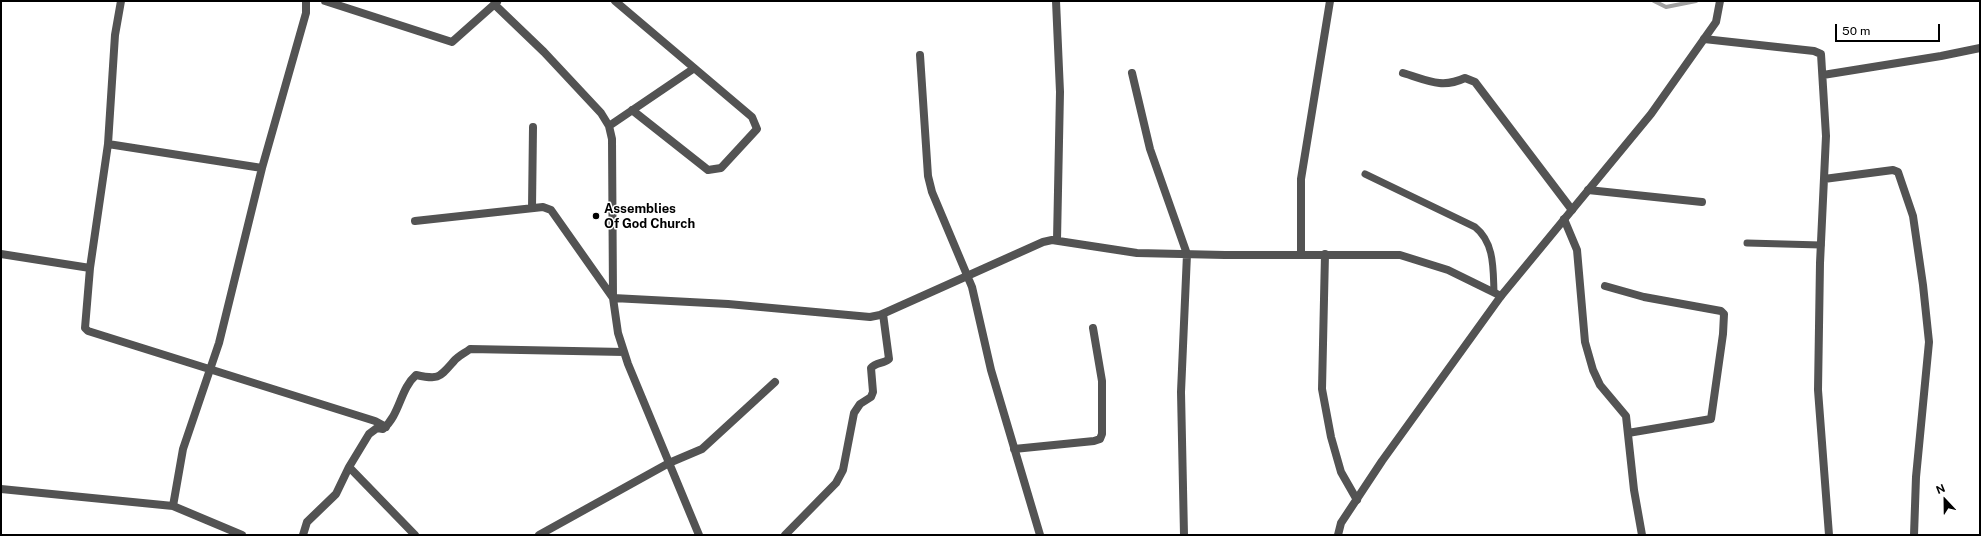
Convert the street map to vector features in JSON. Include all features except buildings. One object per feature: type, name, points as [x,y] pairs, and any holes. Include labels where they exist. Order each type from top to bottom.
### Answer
[{"type":"street","points":[[121,1],[115,35],[108,144],[90,268],[84,322],[85,328],[88,331],[375,421],[386,427]]},
{"type":"street","points":[[173,506],[183,449],[219,343],[262,168],[306,13],[306,1]]},
{"type":"street","points":[[325,1],[452,42],[496,3],[601,113],[609,126],[612,139],[613,298],[618,333],[624,352],[699,535]]},
{"type":"street","points":[[615,1],[693,69],[752,117],[757,129],[721,168],[708,170],[632,110]]},
{"type":"street","points":[[1056,1],[1060,92],[1057,240]]},
{"type":"street","points":[[1301,255],[1301,179],[1330,1]]},
{"type":"street","points":[[1338,535],[1341,524],[1497,294],[1572,210],[1651,114],[1716,22],[1720,1]]},
{"type":"street","points":[[1704,39],[1814,51],[1822,54],[1826,136],[1821,245],[1818,390],[1829,535]]},
{"type":"street","points":[[1824,75],[1941,56],[1980,48]]},
{"type":"street","points":[[920,55],[928,176],[932,192],[972,287],[991,370],[1040,535]]},
{"type":"street","points":[[609,126],[693,69]]},
{"type":"street","points":[[1132,73],[1150,149],[1187,254],[1181,392],[1184,535]]},
{"type":"street","points":[[1404,73],[1444,84],[1465,78],[1475,82],[1572,210]]},
{"type":"street","points":[[532,127],[532,208]]},
{"type":"street","points":[[108,144],[262,168]]},
{"type":"street","points":[[1824,179],[1893,170],[1898,172],[1913,216],[1923,285],[1929,342],[1916,477],[1914,535]]},
{"type":"street","points":[[1588,190],[1702,202]]},
{"type":"street","points":[[415,221],[543,206],[551,210],[613,298]]},
{"type":"street","points":[[1564,219],[1577,250],[1585,342],[1593,370],[1600,385],[1626,416],[1634,490],[1642,535]]},
{"type":"street","points":[[613,298],[728,304],[870,317],[883,314],[1043,242],[1057,240],[1136,253],[1400,255],[1448,270],[1497,294]]},
{"type":"street","points":[[1,254],[90,268]]},
{"type":"street","points":[[1325,254],[1322,388],[1331,437],[1341,472],[1357,500]]},
{"type":"street","points":[[1605,286],[1644,297],[1721,311],[1724,314],[1723,334],[1710,419],[1628,433]]},
{"type":"street","points":[[786,535],[836,483],[843,470],[854,413],[860,404],[871,397],[873,392],[871,368],[874,364],[885,363],[889,359],[883,314]]},
{"type":"street","points":[[1014,448],[1094,441],[1100,439],[1102,434],[1102,381],[1093,328]]},
{"type":"street","points":[[303,535],[307,522],[336,494],[349,467],[369,434],[377,428],[383,429],[390,423],[410,381],[416,375],[431,379],[438,378],[444,374],[456,359],[470,350],[624,352]]},
{"type":"street","points":[[539,535],[669,463],[702,449],[775,382]]},
{"type":"street","points":[[349,467],[415,535]]},
{"type":"street","points":[[1,489],[173,506],[242,535]]},
{"type":"lane","points":[[1365,174],[1475,227],[1482,233],[1488,245],[1492,260],[1497,294]]},
{"type":"lane","points":[[1746,243],[1821,245]]},
{"type":"waterway","points":[[1654,1],[1666,7],[1696,1]]},
{"type":"place","name":"Assemblies Of God Church","points":[[596,216]]}]
